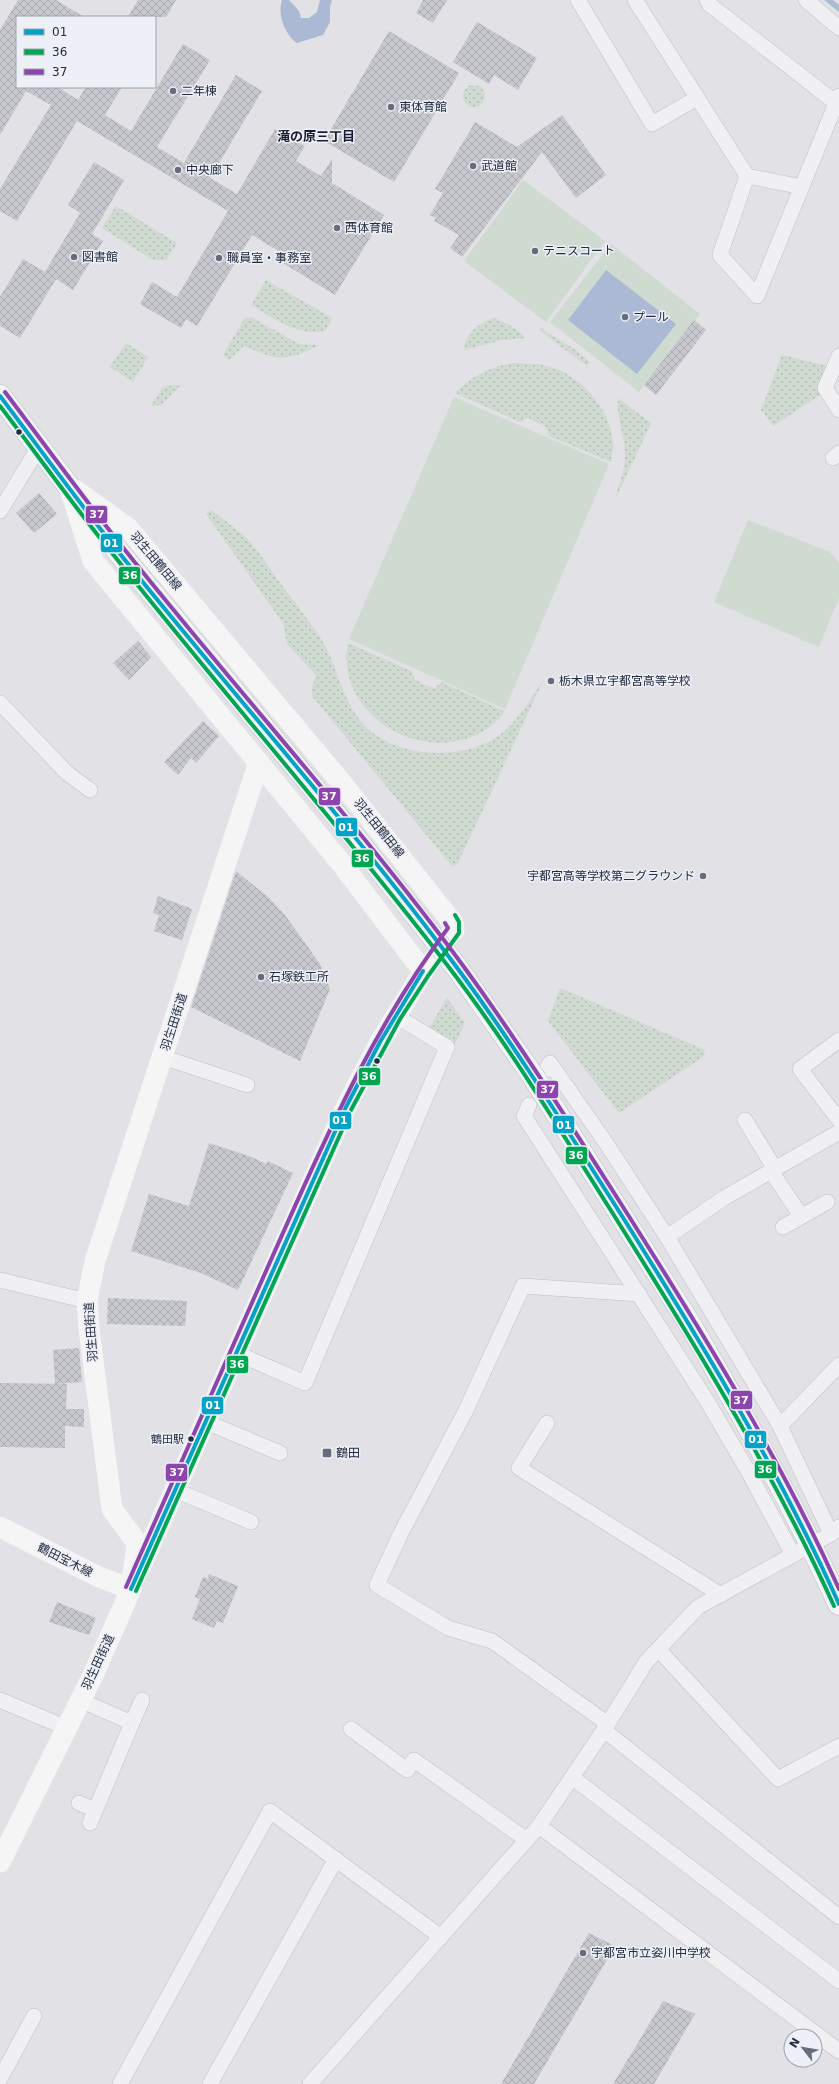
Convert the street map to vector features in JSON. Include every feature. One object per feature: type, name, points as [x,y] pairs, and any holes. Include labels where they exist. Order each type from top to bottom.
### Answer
[{"type":"main road","points":[[0,396],[120,554],[354,837],[458,969],[533,1076],[691,1326],[744,1416],[812,1544],[839,1604]]},
{"type":"main road","points":[[69,486],[93,562],[426,968],[380,1042],[346,1107],[131,1589]]},
{"type":"main road","name":"羽生田鶴田線","points":[[69,486],[128,528],[398,851],[453,923],[454,930],[451,934]]},
{"type":"main road","name":"羽生田街道","points":[[0,1862],[67,1728],[131,1589],[137,1544],[112,1509],[89,1329],[87,1301],[96,1261],[258,765]]},
{"type":"main road","name":"鶴田宝木線","points":[[0,1527],[99,1577],[131,1589]]},
{"type":"street","points":[[578,0],[652,124],[697,98]]},
{"type":"street","points":[[636,0],[747,176],[802,187]]},
{"type":"street","points":[[707,0],[709,4],[838,100],[757,296],[720,255],[747,176]]},
{"type":"street","points":[[806,0],[839,28]]},
{"type":"street","points":[[839,356],[825,388],[839,410]]},
{"type":"street","points":[[0,511],[39,447]]},
{"type":"street","points":[[0,703],[67,772],[90,790]]},
{"type":"street","points":[[236,1353],[306,1383],[447,1047],[396,1016]]},
{"type":"street","points":[[839,1040],[800,1069],[839,1120]]},
{"type":"street","points":[[162,1057],[247,1086]]},
{"type":"street","points":[[310,2084],[539,1826],[573,1778],[646,1662],[658,1649],[698,1607],[793,1555],[835,1530],[780,1426],[667,1237],[606,1143],[550,1063],[546,1070]]},
{"type":"street","points":[[529,1105],[524,1116],[707,1401],[748,1471],[793,1555]]},
{"type":"street","points":[[745,1120],[801,1216]]},
{"type":"street","points":[[667,1237],[724,1198],[839,1132]]},
{"type":"street","points":[[783,1227],[827,1202]]},
{"type":"street","points":[[0,1280],[87,1301]]},
{"type":"street","points":[[639,1294],[523,1286],[465,1412],[401,1533],[376,1585],[448,1628],[492,1641],[606,1727],[839,1917]]},
{"type":"street","points":[[780,1426],[839,1365]]},
{"type":"street","points":[[206,1422],[280,1454]]},
{"type":"street","points":[[547,1423],[519,1468],[721,1595]]},
{"type":"street","points":[[175,1490],[252,1522]]},
{"type":"street","points":[[658,1649],[778,1779],[839,1746]]},
{"type":"street","points":[[0,1700],[67,1728]]},
{"type":"street","points":[[80,1700],[132,1723]]},
{"type":"street","points":[[79,1803],[92,1816],[142,1700]]},
{"type":"street","points":[[352,1729],[407,1770],[414,1760],[527,1840]]},
{"type":"street","points":[[573,1778],[839,1981]]},
{"type":"street","points":[[120,2084],[270,1811],[441,1937]]},
{"type":"street","points":[[539,1826],[839,2051]]},
{"type":"street","points":[[210,2084],[336,1859]]},
{"type":"street","points":[[2,2070],[34,2016]]},
{"type":"shaded area","points":[[474,85],[478,86],[484,92],[484,100],[478,106],[474,107],[470,106],[464,100],[463,96],[464,92],[470,86]]},
{"type":"shaded area","name":"テニスコート","points":[[523,180],[605,241],[546,322],[464,261]]},
{"type":"shaded area","points":[[116,206],[177,243],[166,260],[153,260],[102,228]]},
{"type":"shaded area","name":"プール","points":[[611,244],[700,314],[639,392],[550,322]]},
{"type":"shaded area","points":[[266,280],[332,318],[325,331],[315,332],[295,329],[251,305]]},
{"type":"shaded area","points":[[251,317],[299,344],[319,345],[308,351],[282,358],[265,355],[244,346],[229,360],[223,355],[244,319]]},
{"type":"shaded area","points":[[495,318],[516,329],[526,338],[502,340],[464,350],[470,334],[484,322]]},
{"type":"shaded area","points":[[542,327],[546,332],[573,348],[590,362],[587,366],[539,330]]},
{"type":"shaded area","points":[[126,343],[148,357],[133,382],[110,367]]},
{"type":"shaded area","points":[[782,355],[827,366],[820,395],[773,426],[761,410]]},
{"type":"shaded area","points":[[514,363],[537,364],[554,368],[569,375],[587,390],[595,399],[607,419],[611,430],[613,452],[611,462],[549,436],[545,426],[528,418],[520,422],[455,393],[468,381],[482,373],[497,367]]},
{"type":"shaded area","points":[[172,385],[180,386],[161,405],[151,406],[162,388]]},
{"type":"shaded area","points":[[454,397],[609,464],[505,709],[349,639]]},
{"type":"shaded area","points":[[618,398],[651,423],[615,500],[625,457],[618,411]]},
{"type":"shaded area","points":[[211,510],[251,543],[310,623],[331,658],[344,693],[356,715],[364,725],[378,736],[394,745],[431,753],[468,749],[486,743],[501,734],[513,722],[544,679],[457,865],[452,866],[312,696],[312,688],[316,675],[287,644],[283,623],[206,514]]},
{"type":"shaded area","points":[[748,520],[830,552],[839,563],[839,598],[819,647],[714,602]]},
{"type":"shaded area","points":[[348,643],[413,672],[414,679],[425,685],[435,688],[442,682],[504,711],[490,727],[471,737],[448,742],[425,741],[403,735],[382,724],[366,708],[353,689],[347,667]]},
{"type":"shaded area","points":[[560,988],[705,1050],[703,1057],[619,1113],[548,1021]]},
{"type":"shaded area","points":[[447,998],[465,1023],[455,1044],[429,1028]]},
{"type":"water","points":[[282,0],[289,0],[299,11],[301,18],[309,18],[317,12],[320,0],[332,0],[330,7],[330,22],[323,35],[297,43],[289,35],[283,24],[281,18]]},
{"type":"water","points":[[824,0],[833,0],[839,5],[839,12]]},
{"type":"water","points":[[606,270],[676,324],[637,374],[568,320]]},
{"type":"building","points":[[18,0],[56,0],[82,16],[16,16],[16,88],[60,88],[78,100],[85,88],[121,88],[105,115],[131,131],[183,44],[210,60],[157,147],[184,163],[236,75],[262,91],[210,178],[237,194],[275,129],[305,146],[296,161],[321,176],[332,159],[332,183],[384,215],[335,295],[278,260],[282,253],[252,235],[197,326],[186,319],[181,328],[140,304],[152,282],[177,297],[228,211],[77,121],[17,221],[0,211],[0,189],[51,105],[26,91],[0,135],[0,30]]},
{"type":"building","points":[[138,0],[176,0],[166,17],[129,16]]},
{"type":"building","points":[[423,0],[447,0],[433,23],[416,13]]},
{"type":"building","points":[[477,22],[537,58],[518,90],[494,75],[489,84],[453,62]]},
{"type":"building","name":"東体育館","points":[[389,31],[459,73],[394,182],[324,141]]},
{"type":"building","points":[[562,115],[606,175],[576,198],[542,152],[462,257],[450,248],[459,235],[434,221],[436,218],[430,215],[443,193],[435,189],[475,122],[517,147]]},
{"type":"building","points":[[94,162],[124,180],[92,234],[103,241],[73,290],[56,279],[20,338],[0,326],[0,297],[23,259],[45,272],[80,213],[68,205]]},
{"type":"building","points":[[694,320],[706,330],[656,395],[644,385]]},
{"type":"building","points":[[39,493],[57,514],[34,533],[16,513]]},
{"type":"building","points":[[138,641],[151,657],[129,680],[113,663]]},
{"type":"building","points":[[203,721],[219,736],[196,763],[191,758],[178,775],[164,762]]},
{"type":"building","name":"石塚鉄工所","points":[[236,871],[268,897],[285,915],[320,964],[330,989],[300,1061],[191,1007]]},
{"type":"building","points":[[158,896],[192,909],[182,940],[154,931],[159,915],[153,913]]},
{"type":"building","points":[[209,1143],[252,1157],[266,1164],[268,1161],[293,1173],[238,1290],[201,1273],[131,1251],[149,1194],[189,1206]]},
{"type":"building","points":[[108,1298],[187,1301],[185,1326],[107,1324]]},
{"type":"building","points":[[79,1348],[82,1382],[55,1384],[53,1350]]},
{"type":"building","points":[[0,1383],[67,1384],[66,1409],[84,1409],[84,1427],[65,1426],[65,1448],[0,1447]]},
{"type":"building","points":[[209,1574],[238,1586],[223,1623],[217,1621],[214,1628],[192,1619],[200,1599],[195,1597],[203,1577],[208,1579]]},
{"type":"building","points":[[57,1602],[96,1618],[89,1635],[49,1622]]},
{"type":"building","points":[[589,1933],[615,1946],[534,2084],[501,2084]]},
{"type":"building","points":[[663,2001],[695,2014],[654,2084],[613,2084]]},
{"type":"transit line","name":"37","points":[[5,392],[125,550],[424,913],[486,998],[569,1123],[714,1354],[793,1493],[839,1589]]},
{"type":"transit line","name":"01","points":[[0,396],[121,555],[334,812],[418,916],[480,999],[542,1091],[622,1216],[709,1358],[790,1504],[839,1604]]},
{"type":"transit line","name":"36","points":[[0,406],[101,539],[369,866],[451,970],[493,1028],[572,1148],[729,1404],[784,1503],[834,1606]]},
{"type":"transit line","name":"36","points":[[136,1591],[351,1110],[400,1019],[428,976],[459,933],[459,922],[455,915]]},
{"type":"transit line","name":"37","points":[[126,1587],[332,1126],[373,1046],[396,1006],[448,928],[445,923]]},
{"type":"transit line","name":"01","points":[[131,1589],[346,1107],[380,1042],[423,971]]},
{"type":"place","name":"二年棟","points":[[173,91]]},
{"type":"place","name":"東体育館","points":[[391,107]]},
{"type":"place","name":"武道館","points":[[473,166]]},
{"type":"place","name":"中央廊下","points":[[178,170]]},
{"type":"place","name":"西体育館","points":[[337,228]]},
{"type":"place","name":"テニスコート","points":[[535,251]]},
{"type":"place","name":"図書館","points":[[74,257]]},
{"type":"place","name":"職員室・事務室","points":[[219,258]]},
{"type":"place","name":"プール","points":[[625,317]]},
{"type":"place","name":"栃木県立宇都宮高等学校","points":[[551,681]]},
{"type":"place","name":"宇都宮高等学校第二グラウンド","points":[[703,876]]},
{"type":"place","name":"石塚鉄工所","points":[[261,977]]},
{"type":"place","name":"鶴田駅","points":[[191,1439]]},
{"type":"place","name":"鶴田","points":[[327,1453]]},
{"type":"place","name":"宇都宮市立姿川中学校","points":[[583,1953]]},
{"type":"district","name":"滝の原三丁目","points":[[316,136]]}]
